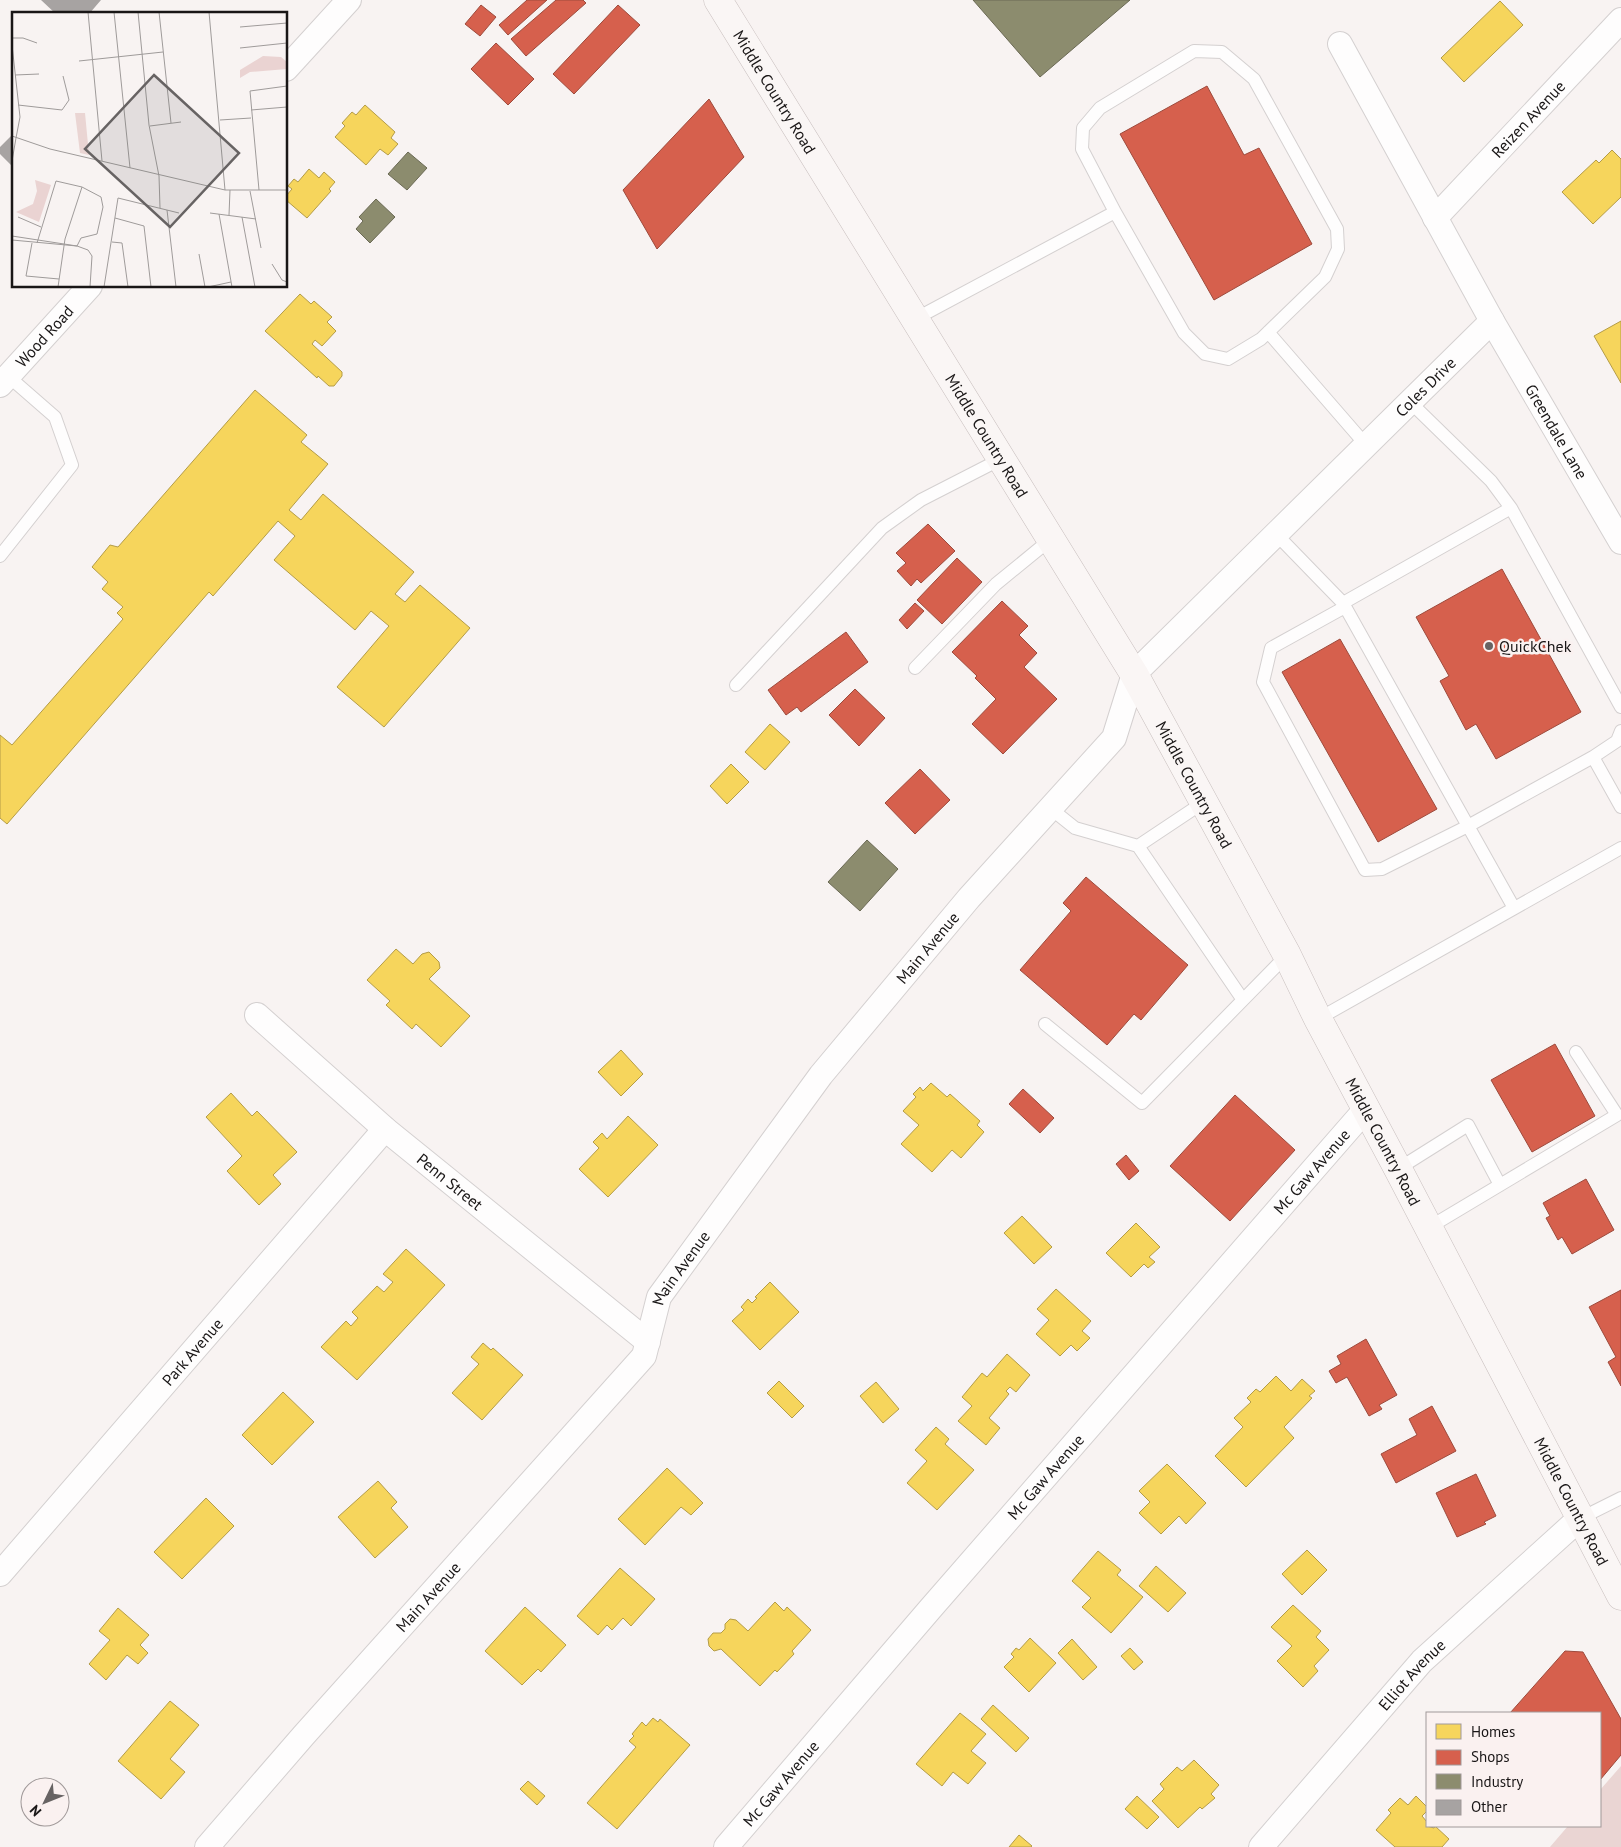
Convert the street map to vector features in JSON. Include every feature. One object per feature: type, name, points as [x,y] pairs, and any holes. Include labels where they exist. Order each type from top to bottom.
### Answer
[{"type":"main road","name":"Middle Country Road","points":[[718,0],[1134,674],[1287,954],[1318,1019],[1621,1596]]},
{"type":"street","points":[[288,67],[349,0]]},
{"type":"street","name":"Reizen Avenue","points":[[1435,218],[1621,20]]},
{"type":"street","points":[[1340,44],[1492,321]]},
{"type":"street","name":"Wood Road","points":[[4,381],[88,288]]},
{"type":"street","name":"Coles Drive","points":[[1134,674],[1492,321]]},
{"type":"street","name":"Greendale Lane","points":[[1492,321],[1621,542]]},
{"type":"street","name":"Main Avenue","points":[[207,1847],[311,1727],[644,1356],[659,1297],[821,1075],[969,898],[1114,738],[1134,674]]},
{"type":"street","name":"Penn Street","points":[[258,1015],[385,1129],[648,1342]]},
{"type":"street","name":"Mc Gaw Avenue","points":[[726,1847],[931,1608],[1366,1109]]},
{"type":"street","name":"Park Avenue","points":[[0,1574],[385,1129]]},
{"type":"street","name":"Elliot Avenue","points":[[1261,1847],[1422,1661],[1579,1519]]},
{"type":"lane","points":[[1194,50],[1222,52],[1254,79],[1337,229],[1338,249],[1325,277],[1262,339],[1228,358],[1205,354],[1184,333],[1115,212],[1082,149],[1083,128],[1100,108],[1194,50]]},
{"type":"lane","points":[[915,319],[1115,212]]},
{"type":"lane","points":[[1268,332],[1366,445]]},
{"type":"lane","points":[[0,556],[72,465],[55,417],[4,381]]},
{"type":"lane","points":[[1410,402],[1491,481],[1511,508],[1621,707]]},
{"type":"lane","points":[[736,685],[882,528],[921,500],[1001,458]]},
{"type":"lane","points":[[1511,508],[1271,648],[1263,682],[1365,870],[1382,869],[1468,826],[1593,757],[1617,741],[1621,731]]},
{"type":"lane","points":[[1276,534],[1344,605],[1514,908]]},
{"type":"lane","points":[[915,668],[996,584],[1050,538]]},
{"type":"lane","points":[[1593,757],[1621,808]]},
{"type":"lane","points":[[1138,846],[1204,802]]},
{"type":"lane","points":[[1050,808],[1075,828],[1138,846],[1243,1000]]},
{"type":"lane","points":[[1318,1019],[1621,848]]},
{"type":"lane","points":[[1045,1024],[1142,1103],[1287,954]]},
{"type":"lane","points":[[1428,1228],[1617,1115],[1576,1052]]},
{"type":"lane","points":[[1398,1169],[1468,1125],[1500,1185]]},
{"type":"lane","points":[[1579,1519],[1621,1498]]},
{"type":"shaded area","points":[[1621,1766],[1621,1847],[1550,1847],[1567,1827],[1601,1827],[1601,1789]]},
{"type":"building: Homes","points":[[1500,1],[1523,25],[1464,82],[1441,58]]},
{"type":"building: Homes","points":[[365,105],[395,132],[391,138],[398,144],[388,155],[380,149],[366,165],[335,137],[345,126],[342,123],[352,112],[356,115]]},
{"type":"building: Homes","points":[[1612,150],[1621,159],[1621,197],[1593,224],[1562,192],[1596,160],[1599,163]]},
{"type":"building: Homes","points":[[309,169],[319,178],[324,172],[335,182],[329,189],[331,191],[307,218],[288,202],[288,194],[292,189],[288,186],[294,179],[298,182]]},
{"type":"building: Homes","points":[[300,294],[311,304],[314,301],[332,317],[327,322],[336,331],[322,346],[315,340],[312,344],[342,372],[342,376],[334,386],[329,386],[318,376],[317,378],[265,331]]},
{"type":"building: Homes","points":[[1621,321],[1621,383],[1594,336]]},
{"type":"building: Homes","points":[[255,390],[307,435],[301,442],[328,464],[289,510],[301,520],[323,494],[414,572],[395,594],[405,602],[420,585],[470,628],[384,727],[337,687],[389,626],[371,611],[355,630],[274,560],[295,536],[278,521],[213,596],[209,592],[7,824],[0,818],[0,735],[12,745],[123,619],[117,613],[123,607],[102,589],[108,582],[92,567],[110,545],[118,547]]},
{"type":"building: Homes","points":[[770,724],[790,742],[765,770],[745,752]]},
{"type":"building: Homes","points":[[731,764],[749,782],[727,804],[710,786]]},
{"type":"building: Homes","points":[[396,949],[413,964],[422,954],[429,952],[439,962],[440,968],[429,979],[470,1016],[441,1047],[416,1024],[412,1029],[386,1005],[390,1001],[367,980]]},
{"type":"building: Homes","points":[[621,1050],[643,1074],[621,1096],[598,1072]]},
{"type":"building: Homes","points":[[931,1083],[947,1097],[950,1094],[980,1121],[977,1125],[984,1132],[961,1158],[952,1150],[932,1172],[901,1144],[919,1125],[903,1111],[916,1097],[913,1094],[920,1087],[923,1091]]},
{"type":"building: Homes","points":[[231,1093],[252,1116],[257,1111],[297,1152],[273,1175],[281,1184],[259,1205],[227,1171],[242,1156],[206,1117]]},
{"type":"building: Homes","points":[[628,1116],[658,1145],[608,1197],[579,1169],[599,1148],[593,1142],[602,1133],[607,1139]]},
{"type":"building: Homes","points":[[1022,1216],[1052,1247],[1034,1264],[1004,1233]]},
{"type":"building: Homes","points":[[1136,1223],[1160,1247],[1149,1257],[1155,1262],[1148,1268],[1144,1264],[1131,1277],[1106,1253]]},
{"type":"building: Homes","points":[[406,1249],[445,1285],[357,1380],[321,1347],[346,1321],[351,1326],[358,1318],[352,1312],[377,1286],[384,1292],[393,1282],[383,1274]]},
{"type":"building: Homes","points":[[770,1282],[799,1312],[760,1350],[732,1321],[744,1310],[741,1307],[748,1299],[752,1303],[757,1298],[755,1297]]},
{"type":"building: Homes","points":[[1056,1289],[1091,1321],[1082,1331],[1090,1338],[1077,1351],[1071,1345],[1060,1356],[1036,1334],[1049,1320],[1037,1309]]},
{"type":"building: Homes","points":[[483,1343],[491,1350],[493,1348],[523,1375],[482,1420],[452,1393],[479,1364],[471,1357]]},
{"type":"building: Homes","points":[[1007,1354],[1030,1375],[1016,1392],[1010,1387],[1006,1391],[1009,1394],[989,1418],[1000,1428],[986,1445],[958,1421],[972,1406],[962,1397],[982,1373],[987,1377]]},
{"type":"building: Homes","points":[[1276,1376],[1291,1391],[1302,1379],[1315,1391],[1309,1396],[1312,1398],[1284,1427],[1294,1438],[1246,1487],[1215,1456],[1243,1427],[1234,1418],[1251,1402],[1247,1398],[1256,1389],[1260,1392]]},
{"type":"building: Homes","points":[[779,1381],[804,1406],[792,1418],[767,1393]]},
{"type":"building: Homes","points":[[876,1382],[899,1409],[883,1423],[860,1396]]},
{"type":"building: Homes","points":[[283,1392],[314,1422],[272,1465],[242,1435]]},
{"type":"building: Homes","points":[[936,1427],[949,1439],[945,1444],[974,1470],[937,1510],[907,1483],[927,1461],[915,1450]]},
{"type":"building: Homes","points":[[1167,1464],[1206,1503],[1186,1524],[1179,1516],[1161,1534],[1139,1513],[1150,1502],[1139,1491]]},
{"type":"building: Homes","points":[[667,1468],[703,1503],[691,1515],[681,1507],[645,1545],[618,1519]]},
{"type":"building: Homes","points":[[378,1481],[397,1502],[391,1508],[408,1527],[375,1558],[338,1517]]},
{"type":"building: Homes","points":[[206,1498],[234,1526],[182,1579],[154,1552]]},
{"type":"building: Homes","points":[[1307,1550],[1327,1570],[1302,1595],[1282,1574]]},
{"type":"building: Homes","points":[[1098,1551],[1121,1570],[1117,1575],[1143,1597],[1111,1633],[1082,1607],[1091,1598],[1072,1581]]},
{"type":"building: Homes","points":[[1156,1566],[1186,1593],[1168,1612],[1139,1586]]},
{"type":"building: Homes","points":[[620,1568],[655,1599],[631,1626],[623,1618],[612,1630],[607,1625],[598,1635],[577,1616]]},
{"type":"building: Homes","points":[[775,1602],[784,1611],[787,1607],[811,1630],[792,1651],[794,1654],[760,1686],[721,1649],[714,1651],[709,1646],[708,1639],[713,1633],[721,1633],[725,1629],[725,1624],[730,1619],[736,1620],[748,1631]]},
{"type":"building: Homes","points":[[1293,1605],[1321,1631],[1316,1637],[1329,1650],[1314,1666],[1318,1671],[1303,1687],[1277,1661],[1292,1646],[1271,1627]]},
{"type":"building: Homes","points":[[525,1607],[566,1645],[541,1672],[538,1669],[522,1685],[485,1651]]},
{"type":"building: Homes","points":[[118,1608],[149,1635],[140,1645],[148,1653],[138,1664],[127,1655],[106,1680],[89,1664],[110,1640],[99,1631]]},
{"type":"building: Homes","points":[[1030,1638],[1056,1663],[1029,1692],[1004,1667],[1014,1657],[1011,1654],[1016,1648],[1019,1650]]},
{"type":"building: Homes","points":[[1072,1639],[1097,1667],[1083,1680],[1058,1653]]},
{"type":"building: Homes","points":[[1130,1648],[1143,1662],[1134,1670],[1121,1656]]},
{"type":"building: Homes","points":[[170,1701],[199,1725],[170,1759],[185,1772],[161,1799],[118,1761]]},
{"type":"building: Homes","points":[[993,1705],[1029,1738],[1016,1752],[981,1719]]},
{"type":"building: Homes","points":[[960,1713],[986,1734],[971,1751],[986,1763],[968,1784],[953,1772],[942,1786],[916,1764]]},
{"type":"building: Homes","points":[[653,1718],[658,1722],[660,1719],[690,1745],[617,1829],[587,1803],[636,1747],[629,1741],[634,1736],[632,1734],[642,1722],[646,1726]]},
{"type":"building: Homes","points":[[1194,1760],[1219,1785],[1211,1794],[1215,1798],[1202,1809],[1200,1807],[1178,1828],[1152,1801],[1164,1789],[1160,1784],[1177,1767],[1182,1771]]},
{"type":"building: Homes","points":[[528,1781],[545,1796],[537,1805],[520,1789]]},
{"type":"building: Homes","points":[[1137,1796],[1159,1817],[1147,1829],[1125,1809]]},
{"type":"building: Homes","points":[[1416,1796],[1426,1806],[1426,1812],[1422,1816],[1426,1821],[1426,1827],[1436,1827],[1449,1839],[1442,1847],[1395,1847],[1376,1830],[1391,1813],[1388,1810],[1400,1798],[1408,1805]]},
{"type":"building: Homes","points":[[1019,1835],[1032,1846],[1009,1847]]},
{"type":"building: Shops","points":[[527,0],[547,0],[508,35],[499,25]]},
{"type":"building: Shops","points":[[556,0],[583,0],[586,3],[526,56],[511,39]]},
{"type":"building: Shops","points":[[481,5],[496,17],[480,36],[465,24]]},
{"type":"building: Shops","points":[[618,5],[640,25],[574,94],[553,74]]},
{"type":"building: Shops","points":[[496,43],[534,79],[508,105],[471,69]]},
{"type":"building: Shops","points":[[1207,86],[1244,155],[1259,148],[1312,244],[1214,300],[1120,134]]},
{"type":"building: Shops","points":[[709,99],[744,157],[657,249],[623,190]]},
{"type":"building: Shops","points":[[928,524],[955,551],[921,583],[917,579],[911,586],[897,571],[906,563],[896,553]]},
{"type":"building: Shops","points":[[957,558],[982,582],[942,624],[917,600]]},
{"type":"building: Shops","name":"QuickChek","points":[[1502,569],[1581,712],[1496,759],[1476,724],[1466,730],[1440,681],[1449,676],[1416,617]]},
{"type":"building: Shops","points":[[1002,601],[1028,626],[1019,635],[1037,653],[1024,667],[1057,699],[1003,754],[972,724],[996,699],[975,678],[977,676],[952,652]]},
{"type":"building: Shops","points":[[915,603],[924,611],[907,629],[899,620]]},
{"type":"building: Shops","points":[[846,632],[868,662],[801,712],[797,707],[786,715],[768,690]]},
{"type":"building: Shops","points":[[1340,639],[1437,809],[1378,842],[1282,672]]},
{"type":"building: Shops","points":[[855,689],[885,718],[859,746],[829,715]]},
{"type":"building: Shops","points":[[920,769],[950,800],[915,834],[885,803]]},
{"type":"building: Shops","points":[[1086,877],[1188,965],[1141,1020],[1134,1014],[1107,1045],[1020,970],[1071,911],[1063,903]]},
{"type":"building: Shops","points":[[1555,1044],[1595,1116],[1532,1152],[1491,1080]]},
{"type":"building: Shops","points":[[1023,1089],[1054,1118],[1040,1133],[1009,1104]]},
{"type":"building: Shops","points":[[1235,1095],[1295,1150],[1230,1221],[1170,1166]]},
{"type":"building: Shops","points":[[1126,1155],[1139,1171],[1129,1180],[1116,1164]]},
{"type":"building: Shops","points":[[1586,1179],[1614,1230],[1572,1254],[1562,1237],[1558,1240],[1546,1218],[1550,1216],[1543,1203]]},
{"type":"building: Shops","points":[[1621,1290],[1621,1386],[1608,1362],[1616,1357],[1589,1307]]},
{"type":"building: Shops","points":[[1366,1339],[1397,1395],[1379,1405],[1382,1409],[1369,1416],[1347,1377],[1336,1383],[1329,1371],[1341,1364],[1337,1356]]},
{"type":"building: Shops","points":[[1432,1406],[1456,1451],[1396,1483],[1381,1454],[1417,1435],[1409,1419]]},
{"type":"building: Shops","points":[[1476,1474],[1496,1516],[1484,1522],[1486,1524],[1457,1537],[1436,1493]]},
{"type":"building: Shops","points":[[1565,1651],[1583,1652],[1621,1719],[1621,1755],[1601,1779],[1601,1712],[1511,1712]]},
{"type":"building: Industry","points":[[973,0],[1130,0],[1040,77]]},
{"type":"building: Industry","points":[[408,152],[427,168],[407,190],[388,174]]},
{"type":"building: Industry","points":[[376,199],[395,217],[370,243],[356,229],[363,221],[359,217]]},
{"type":"building: Industry","points":[[867,840],[898,869],[860,911],[828,882]]},
{"type":"building: Other","points":[[41,0],[101,0],[91,12],[54,12]]},
{"type":"building: Other","points":[[12,135],[12,166],[0,154],[0,147]]},
{"type":"place","name":"QuickChek","points":[[1489,646]]}]
